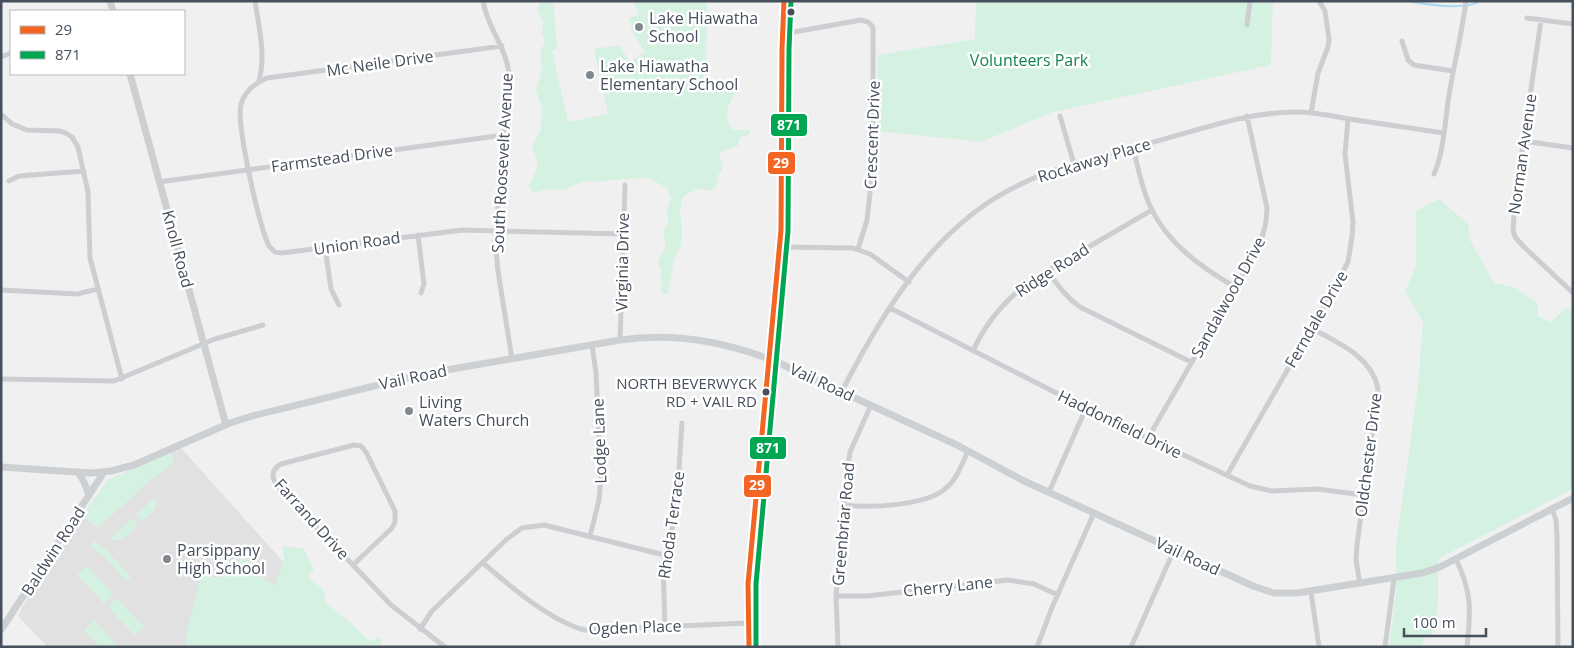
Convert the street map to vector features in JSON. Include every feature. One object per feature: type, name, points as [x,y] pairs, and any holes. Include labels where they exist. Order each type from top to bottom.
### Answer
[{"type":"street","points":[[255,1],[263,58],[259,81]]},
{"type":"street","name":"South Roosevelt Avenue","points":[[483,1],[487,17],[502,46],[509,73],[495,252],[512,359]]},
{"type":"street","points":[[749,647],[748,584],[780,247],[784,1]]},
{"type":"street","points":[[1247,25],[1250,1]]},
{"type":"street","points":[[1311,113],[1318,73],[1328,47],[1329,39],[1325,11],[1319,1]]},
{"type":"street","points":[[1434,174],[1440,160],[1453,71],[1466,1]]},
{"type":"street","points":[[1527,18],[1573,24]]},
{"type":"street","name":"Crescent Drive","points":[[783,34],[861,20],[868,22],[874,31],[873,166],[867,220],[858,249]]},
{"type":"street","name":"Norman Avenue","points":[[1541,20],[1512,226],[1513,233],[1523,246],[1573,293]]},
{"type":"street","points":[[1402,41],[1408,60],[1414,65],[1453,71]]},
{"type":"street","name":"Mc Neile Drive","points":[[259,81],[267,78],[502,46]]},
{"type":"street","name":"Knoll Road","points":[[130,75],[226,425]]},
{"type":"street","name":"Union Road","points":[[259,81],[246,94],[240,107],[240,115],[248,170],[268,244],[275,252],[282,253],[462,230],[623,234]]},
{"type":"street","name":"Rockaway Place","points":[[842,392],[869,340],[890,308],[938,246],[952,232],[990,202],[1019,184],[1074,164],[1247,116],[1270,113],[1311,113],[1443,133]]},
{"type":"street","points":[[1,114],[12,124],[27,130],[58,131],[69,135],[78,147],[90,210],[89,250],[122,379]]},
{"type":"street","points":[[1060,116],[1074,164]]},
{"type":"street","name":"Sandalwood Drive","points":[[1148,438],[1259,246],[1264,232],[1267,218],[1264,191],[1247,116]]},
{"type":"street","name":"Ferndale Drive","points":[[1227,475],[1345,270],[1350,252],[1352,222],[1345,154],[1348,119]]},
{"type":"street","name":"Farmstead Drive","points":[[160,182],[504,135]]},
{"type":"street","points":[[1523,141],[1573,148]]},
{"type":"street","points":[[1134,148],[1152,210],[1173,240],[1188,256],[1206,270],[1235,287]]},
{"type":"street","points":[[8,181],[19,176],[84,171]]},
{"type":"street","name":"Virginia Drive","points":[[620,340],[624,185]]},
{"type":"street","name":"Ridge Road","points":[[973,351],[989,322],[1008,299],[1032,280],[1152,210]]},
{"type":"street","points":[[418,235],[424,284],[421,293]]},
{"type":"street","points":[[325,247],[331,289],[339,304]]},
{"type":"street","points":[[780,247],[858,249],[883,262],[909,282]]},
{"type":"street","points":[[1048,270],[1058,287],[1080,307],[1191,362]]},
{"type":"street","points":[[1,290],[77,294],[98,290]]},
{"type":"street","name":"Haddonfield Drive","points":[[890,308],[1086,408],[1250,486],[1272,491],[1316,489],[1364,494]]},
{"type":"street","points":[[1,379],[105,382],[122,379],[204,344],[263,325]]},
{"type":"street","name":"Oldchester Drive","points":[[1311,328],[1365,361],[1376,380],[1378,392],[1356,554],[1360,584]]},
{"type":"street","name":"Vail Road","points":[[1,467],[104,472],[134,465],[226,425],[252,416],[423,374],[653,336],[683,337],[722,345],[768,358],[871,405],[968,451],[1048,492],[1174,550],[1263,590],[1285,594],[1310,592],[1422,574],[1456,559],[1573,498]]},
{"type":"street","name":"Lodge Lane","points":[[590,536],[599,500],[601,477],[596,373],[592,345]]},
{"type":"street","name":"Greenbriar Road","points":[[838,647],[836,596],[850,452],[871,405]]},
{"type":"street","points":[[1048,492],[1086,408]]},
{"type":"street","name":"Rhoda Terrace","points":[[665,626],[664,555],[676,514],[682,423]]},
{"type":"street","name":"Farrand Drive","points":[[354,565],[392,528],[396,518],[370,460],[361,446],[354,445],[277,466],[273,476],[275,484],[391,605],[445,647]]},
{"type":"street","points":[[844,506],[876,506],[921,501],[934,496],[952,482],[968,451]]},
{"type":"street","points":[[78,472],[89,495]]},
{"type":"street","name":"Baldwin Road","points":[[1,630],[104,472]]},
{"type":"street","points":[[1552,509],[1556,520],[1557,536],[1558,647]]},
{"type":"street","points":[[1037,647],[1094,513]]},
{"type":"street","points":[[420,628],[432,611],[508,538],[518,530],[529,526],[551,526],[664,555]]},
{"type":"street","points":[[1131,647],[1174,550]]},
{"type":"street","points":[[1456,559],[1465,578],[1470,602],[1467,647]]},
{"type":"street","name":"Ogden Place","points":[[483,563],[529,599],[562,622],[574,627],[593,630],[748,623]]},
{"type":"street","points":[[1385,647],[1394,579]]},
{"type":"street","name":"Cherry Lane","points":[[836,596],[867,596],[1008,580],[1034,584],[1058,595]]},
{"type":"street","points":[[1310,592],[1318,647]]},
{"type":"shaded area","name":"Parsippany High School","points":[[181,448],[331,615],[370,647],[48,647],[18,616],[23,605],[108,480]]},
{"type":"green space","points":[[540,1],[553,1],[557,49],[552,50],[568,122],[608,114],[594,49],[619,45],[630,62],[645,52],[633,33],[629,18],[639,15],[633,1],[707,1],[706,86],[726,83],[737,89],[728,105],[727,122],[730,128],[736,130],[751,130],[748,135],[740,137],[738,146],[721,152],[719,158],[723,162],[722,170],[717,177],[718,183],[715,188],[709,191],[699,188],[682,197],[680,213],[681,245],[674,260],[668,294],[662,294],[661,270],[658,264],[665,249],[664,229],[668,224],[667,210],[671,199],[667,188],[649,178],[581,182],[565,190],[548,189],[534,193],[528,186],[537,167],[532,147],[541,129],[542,108],[536,90],[542,67],[540,51],[545,43],[542,33],[543,21],[537,11]]},
{"type":"green space","name":"Volunteers Park","points":[[976,1],[1273,1],[1271,65],[1053,112],[981,142],[877,131],[878,55],[975,39]]},
{"type":"green space","points":[[1439,199],[1468,224],[1470,240],[1494,283],[1518,289],[1538,304],[1538,316],[1551,322],[1567,307],[1573,314],[1573,489],[1438,559],[1436,631],[1423,637],[1422,647],[1389,647],[1396,593],[1396,546],[1418,386],[1423,322],[1405,291],[1416,266],[1416,211]]},
{"type":"green space","points":[[171,452],[174,460],[173,463],[151,480],[99,527],[88,520],[84,513],[108,480]]},
{"type":"green space","points":[[155,497],[155,508],[143,521],[136,515]]},
{"type":"green space","points":[[132,518],[138,525],[129,534],[119,540],[110,539]]},
{"type":"green space","points":[[95,541],[131,577],[127,581],[101,553],[90,546]]},
{"type":"green space","points":[[282,546],[304,549],[314,570],[309,575],[311,580],[323,589],[326,603],[369,641],[381,639],[382,647],[186,647],[188,625],[198,591],[200,567],[209,576],[221,578],[243,557],[252,564],[249,571],[275,585],[284,559]]},
{"type":"green space","points":[[87,566],[114,595],[104,604],[77,574]]},
{"type":"green space","points":[[117,598],[144,627],[134,635],[108,607]]},
{"type":"green space","points":[[94,620],[119,647],[100,647],[84,630]]},
{"type":"waterway","points":[[1407,1],[1455,6],[1465,6],[1480,1]]},
{"type":"transit line","name":"29","points":[[749,647],[748,584],[781,230],[784,1]]},
{"type":"transit line","name":"871","points":[[756,647],[756,584],[788,231],[791,1]]},
{"type":"place","name":"Lake Hiawatha School","points":[[639,27]]},
{"type":"place","name":"Lake Hiawatha Elementary School","points":[[590,75]]},
{"type":"place","name":"NORTH BEVERWYCK RD + VAIL RD","points":[[766,392]]},
{"type":"place","name":"Living Waters Church","points":[[409,411]]},
{"type":"place","name":"Parsippany High School","points":[[167,559]]}]
